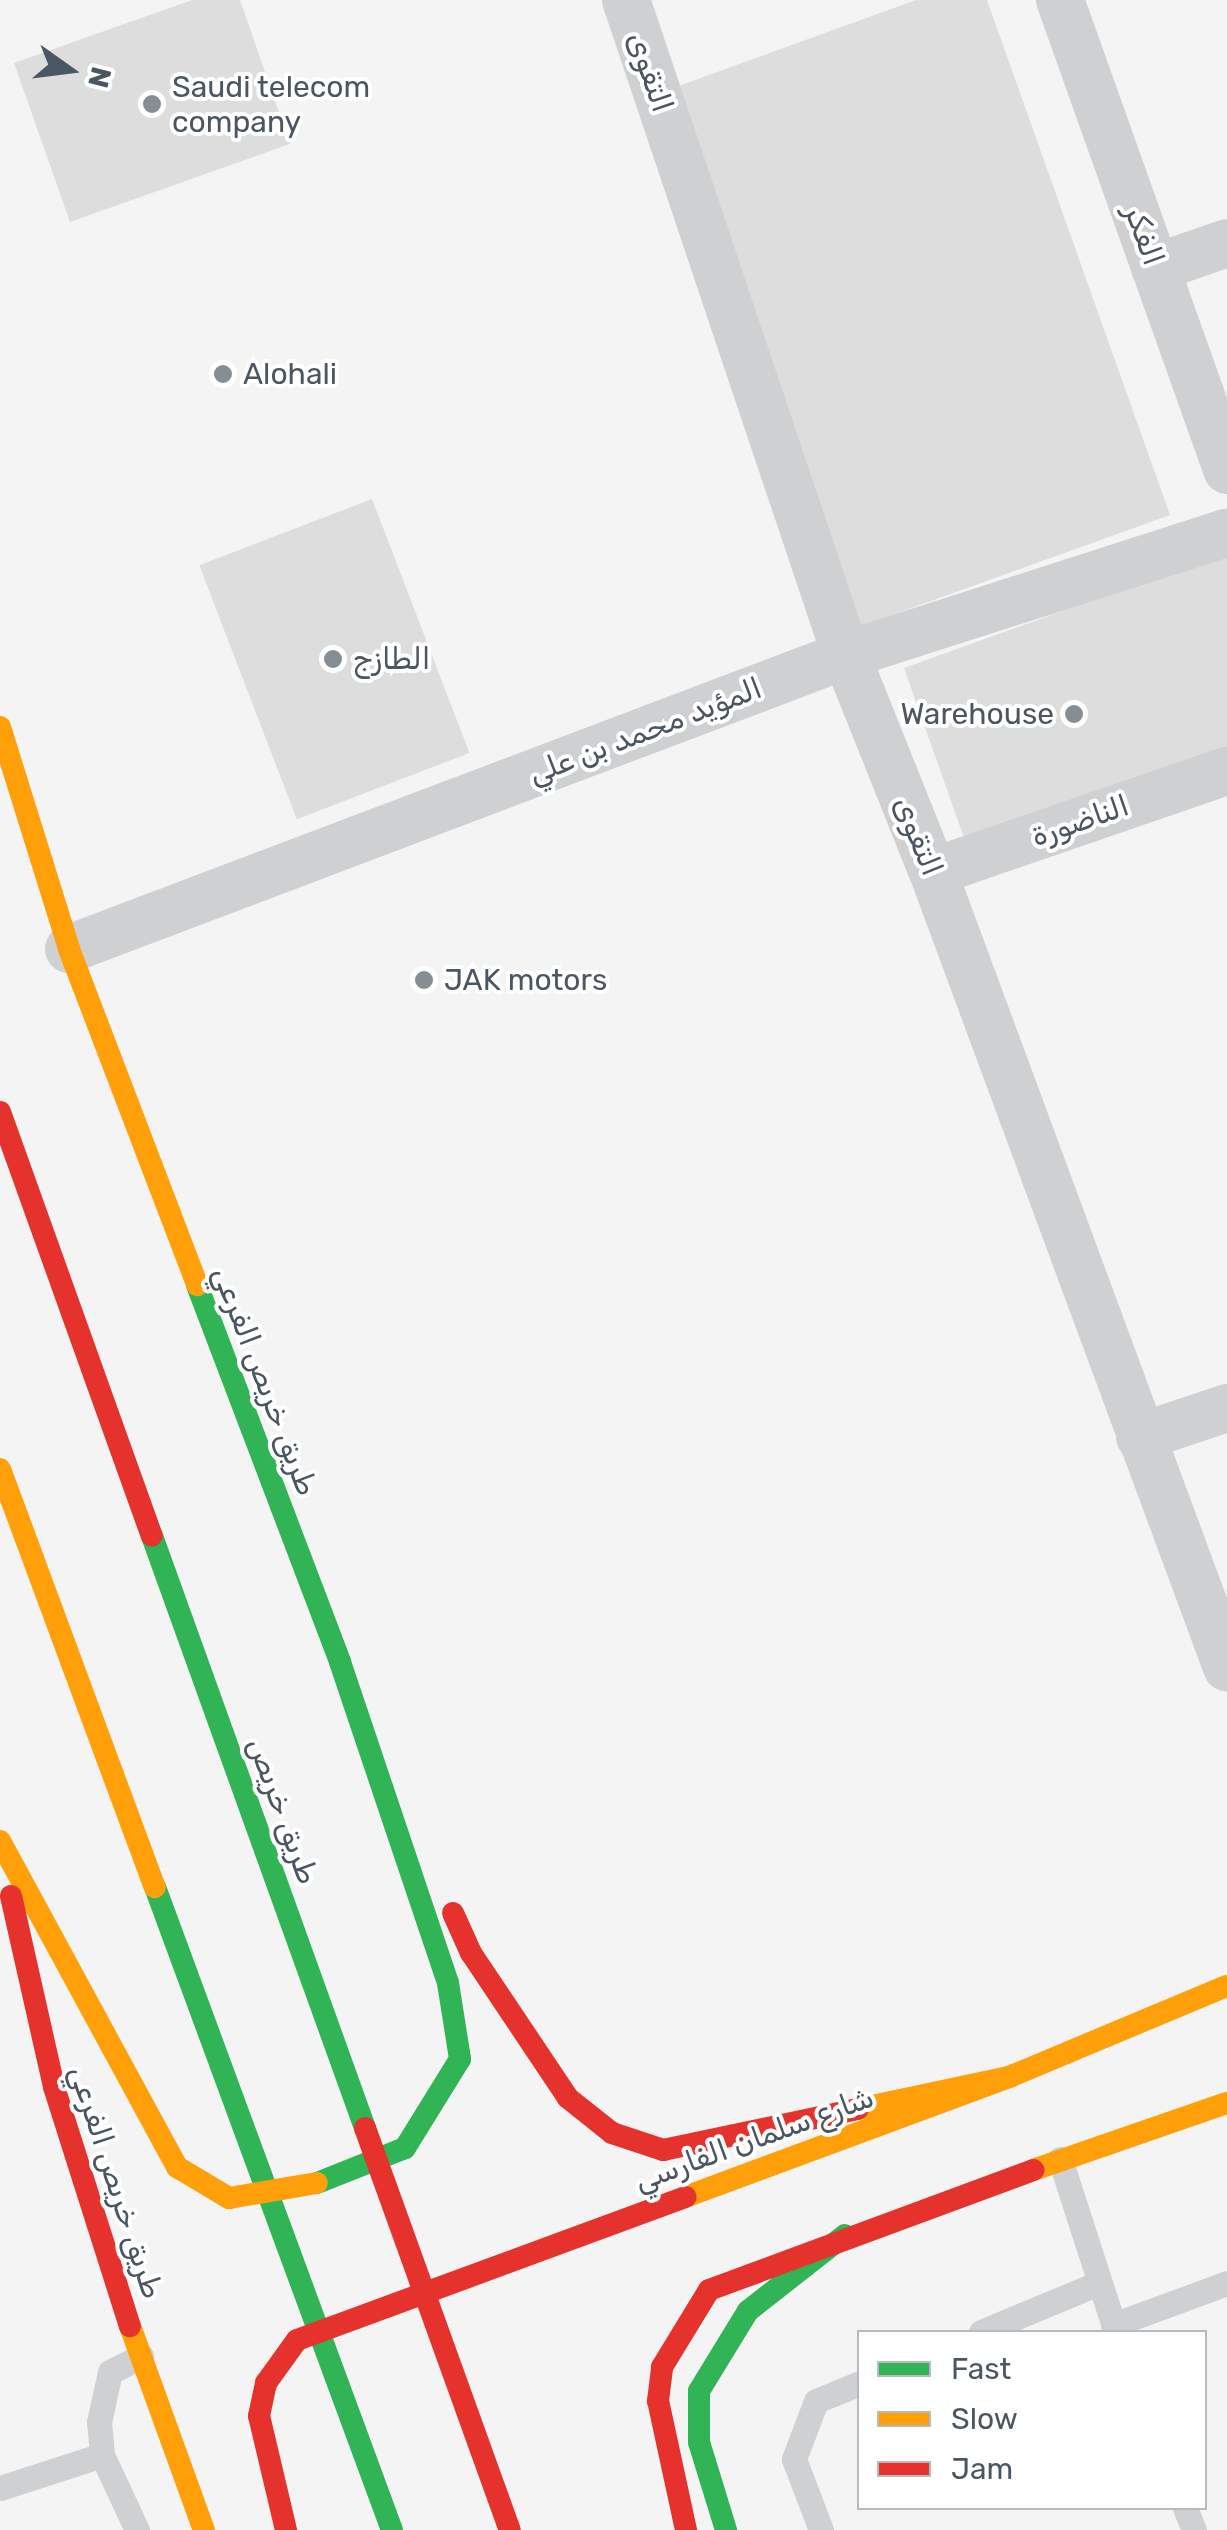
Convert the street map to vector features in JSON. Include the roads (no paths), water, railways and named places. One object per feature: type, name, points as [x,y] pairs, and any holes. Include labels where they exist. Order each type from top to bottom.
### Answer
[{"type":"main road","name":"طريق خريص الفرعي","points":[[0,726],[69,949],[340,1662],[448,1983],[460,2059],[405,2148],[332,2181],[229,2198],[176,2167],[0,1843]]},
{"type":"main road","name":"طريق خريص","points":[[0,1112],[510,2530]]},
{"type":"main road","points":[[0,1469],[392,2530]]},
{"type":"main road","points":[[340,1662],[471,1953],[568,2098],[612,2133],[663,2150],[1009,2077]]},
{"type":"main road","name":"طريق خريص الفرعي","points":[[0,1843],[46,2060],[140,2356],[204,2530]]},
{"type":"main road","name":"شارع سلمان الفارسي","points":[[286,2530],[259,2416],[266,2383],[298,2340],[1009,2077],[1227,1986]]},
{"type":"main road","points":[[686,2530],[665,2454],[658,2401],[662,2366],[680,2330],[708,2290],[845,2235],[1227,2103]]},
{"type":"main road","points":[[726,2530],[700,2442],[699,2391],[748,2310],[845,2235]]},
{"type":"street","name":"الفكر","points":[[1060,0],[1227,470]]},
{"type":"street","name":"التقوى","points":[[641,4],[846,655],[933,872],[1227,1667]]},
{"type":"street","points":[[1155,268],[1227,243]]},
{"type":"street","name":"المؤيد محمد بن علي","points":[[69,949],[846,655],[1227,534]]},
{"type":"street","name":"الناضورة","points":[[933,872],[1227,771]]},
{"type":"street","points":[[1140,1437],[1227,1408]]},
{"type":"lane","points":[[1060,2159],[1114,2329],[1227,2284]]},
{"type":"lane","points":[[986,2330],[1100,2283]]},
{"type":"lane","points":[[137,2530],[102,2455],[104,2382],[118,2366],[140,2356]]},
{"type":"lane","points":[[821,2530],[794,2459],[816,2402],[857,2384]]},
{"type":"lane","points":[[0,2488],[102,2455]]},
{"type":"place","name":"Saudi telecom company","points":[[152,104]]},
{"type":"place","name":"Alohali","points":[[223,374]]},
{"type":"place","name":"الطازج","points":[[333,659]]},
{"type":"place","name":"Warehouse","points":[[1074,714]]},
{"type":"place","name":"JAK motors","points":[[424,980]]}]
